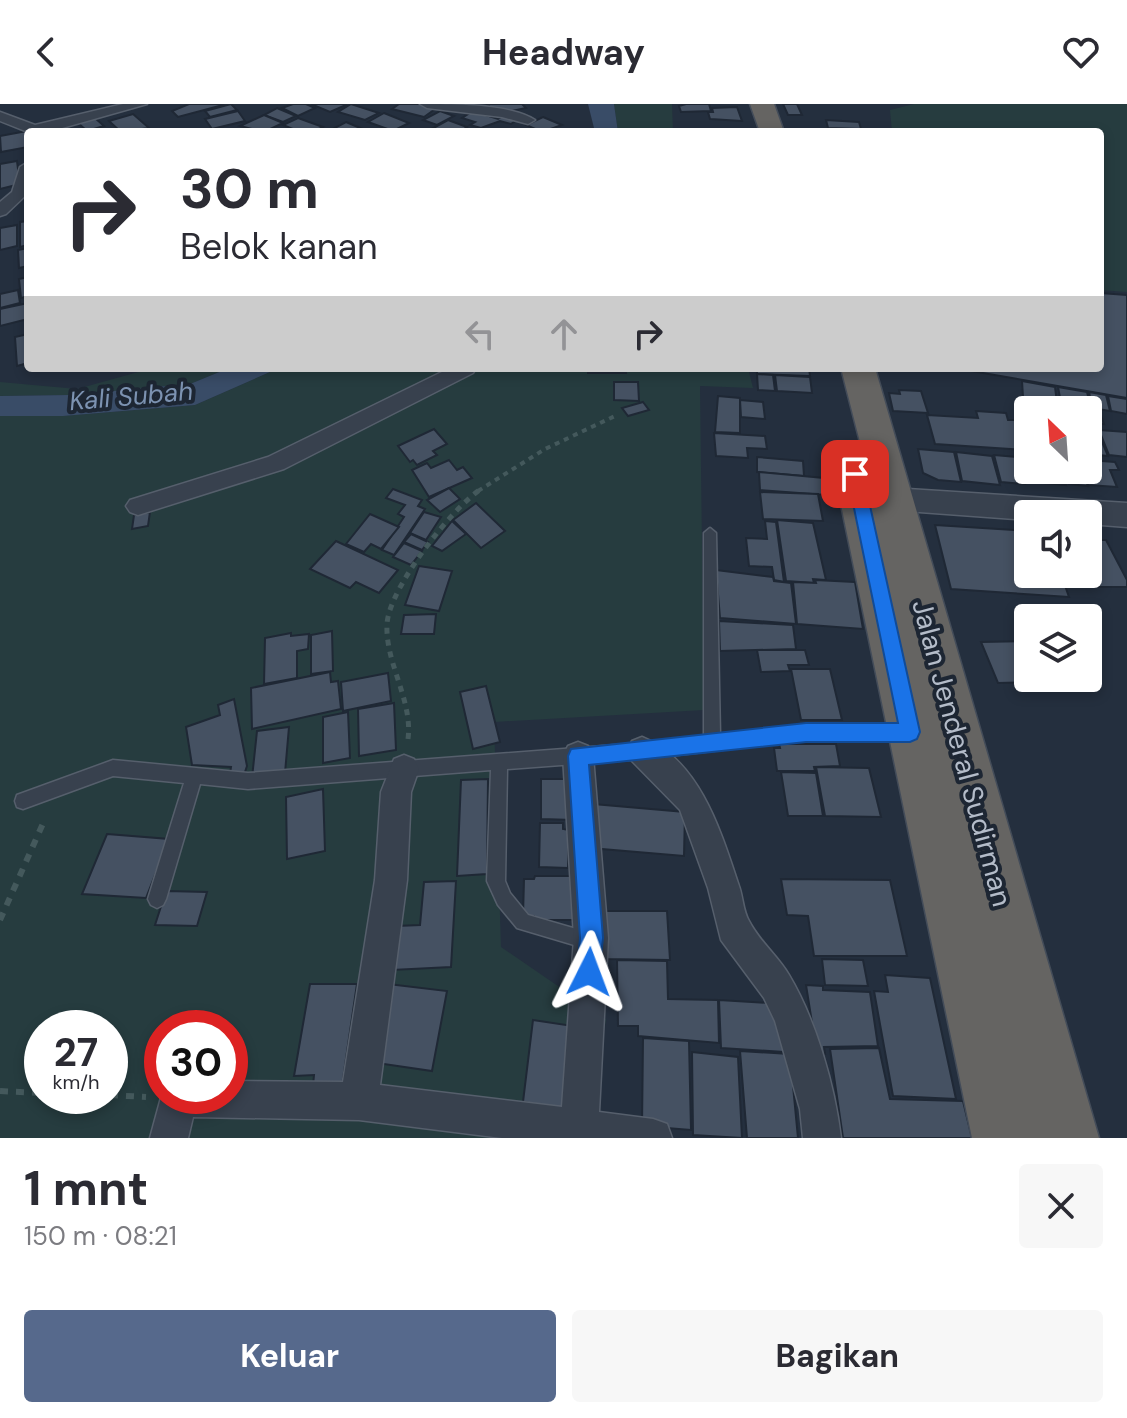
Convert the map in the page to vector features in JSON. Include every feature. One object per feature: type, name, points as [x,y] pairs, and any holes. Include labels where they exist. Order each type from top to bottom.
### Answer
[{"type":"highway","points":[[762,104],[771,128]]},
{"type":"highway","name":"Jalan Jenderal Sudirman","points":[[830,372],[877,498],[1067,1138]]},
{"type":"highway","name":"Jalan Jenderal Sudirman","points":[[859,372],[910,732],[1004,1138]]},
{"type":"street","points":[[46,128],[140,104]]},
{"type":"street","points":[[427,104],[503,113],[528,120]]},
{"type":"street","points":[[0,116],[33,128]]},
{"type":"street","points":[[0,211],[19,194],[24,179]]},
{"type":"street","points":[[138,506],[276,463],[458,372]]},
{"type":"street","points":[[877,498],[1127,515]]},
{"type":"street","points":[[642,751],[692,801],[724,888],[733,928],[776,986],[791,1016],[819,1109],[822,1138]]},
{"type":"street","points":[[578,756],[591,941],[579,1129]]},
{"type":"street","points":[[359,1101],[391,880],[396,792],[404,769]]},
{"type":"street","points":[[169,1138],[179,1098],[359,1101],[653,1138]]},
{"type":"lane","points":[[710,533],[712,743]]},
{"type":"lane","points":[[23,801],[113,768],[248,781],[642,751],[806,733],[910,732]]},
{"type":"lane","points":[[499,762],[496,881],[504,899],[523,922],[591,941]]},
{"type":"lane","points":[[157,899],[194,776]]},
{"type":"path","points":[[404,769],[410,722],[395,671],[387,624],[395,591],[463,501],[545,449],[615,416]]},
{"type":"path","points":[[0,920],[60,785]]},
{"type":"path","points":[[0,1091],[24,1092]]},
{"type":"green space","points":[[614,104],[672,104],[673,128],[617,128]]},
{"type":"green space","points":[[914,104],[1127,104],[1127,292],[1104,290],[1104,128],[892,128],[890,110]]},
{"type":"green space","points":[[139,372],[219,372],[190,384],[69,395],[0,396],[0,382],[77,389]]},
{"type":"green space","points":[[270,372],[447,372],[260,465],[134,504],[133,513],[256,478],[469,372],[749,372],[753,388],[700,386],[704,710],[494,722],[501,947],[606,1019],[587,1138],[0,1138],[0,416],[63,416],[195,405]]},
{"type":"water","points":[[588,104],[614,104],[617,128],[594,128]]},
{"type":"water","name":"Kali Subah","points":[[219,372],[270,372],[195,405],[63,416],[0,416],[0,396],[69,395],[190,384]]},
{"type":"building","points":[[189,104],[223,105],[178,117],[172,111]]},
{"type":"building","points":[[231,104],[237,110],[210,117],[205,111]]},
{"type":"building","points":[[293,104],[315,108],[298,116],[282,108]]},
{"type":"building","points":[[311,104],[344,104],[346,105],[330,112]]},
{"type":"building","points":[[351,104],[379,113],[365,120],[338,112]]},
{"type":"building","points":[[399,104],[438,107],[424,117],[392,109]]},
{"type":"building","points":[[487,104],[522,104],[526,108],[497,114]]},
{"type":"building","points":[[709,104],[711,111],[681,112],[679,106]]},
{"type":"building","points":[[783,104],[797,104],[802,115],[788,115]]},
{"type":"building","points":[[737,107],[742,121],[710,119],[708,112],[713,112],[712,108]]},
{"type":"building","points":[[277,108],[296,116],[283,122],[264,115]]},
{"type":"building","points":[[238,111],[245,121],[211,128],[205,119]]},
{"type":"building","points":[[440,111],[454,116],[437,125],[423,120]]},
{"type":"building","points":[[473,111],[498,119],[504,115],[518,119],[511,124],[500,121],[481,128],[470,125],[475,122],[462,118]]},
{"type":"building","points":[[384,113],[409,123],[399,128],[385,128],[368,122]]},
{"type":"building","points":[[133,114],[149,128],[117,128],[109,121]]},
{"type":"building","points":[[264,115],[283,123],[272,128],[240,126]]},
{"type":"building","points":[[543,117],[562,125],[533,128],[526,125]]},
{"type":"building","points":[[95,118],[104,126],[84,128],[78,123]]},
{"type":"building","points":[[298,118],[323,127],[290,128],[283,125]]},
{"type":"building","points":[[448,120],[467,127],[465,128],[433,128]]},
{"type":"building","points":[[826,120],[859,122],[861,128],[828,128]]},
{"type":"building","points":[[346,122],[360,128],[335,128]]},
{"type":"building","points":[[24,132],[24,148],[1,152],[0,136]]},
{"type":"building","points":[[17,161],[20,184],[0,189],[0,164]]},
{"type":"building","points":[[20,222],[24,222],[24,246],[20,247]]},
{"type":"building","points":[[17,225],[17,246],[0,250],[0,228]]},
{"type":"building","points":[[24,249],[24,267],[19,268],[18,250]]},
{"type":"building","points":[[24,278],[24,297],[21,298],[19,279]]},
{"type":"building","points":[[18,290],[20,303],[0,308],[0,294]]},
{"type":"building","points":[[1104,293],[1127,295],[1127,398],[977,372],[1104,372]]},
{"type":"building","points":[[24,304],[24,320],[0,326],[0,309]]},
{"type":"building","points":[[24,335],[24,364],[17,366],[15,337]]},
{"type":"building","points":[[810,372],[810,376],[757,374]]},
{"type":"building","points":[[757,374],[773,375],[775,391],[758,390]]},
{"type":"building","points":[[775,375],[810,377],[812,393],[777,391]]},
{"type":"building","points":[[1022,381],[1055,387],[1056,396],[1023,396]]},
{"type":"building","points":[[614,382],[638,382],[639,401],[614,400]]},
{"type":"building","points":[[1058,387],[1087,392],[1088,396],[1060,396]]},
{"type":"building","points":[[899,390],[921,391],[928,413],[893,411],[889,393],[900,394]]},
{"type":"building","points":[[1089,392],[1106,395],[1110,411],[1102,410],[1102,396],[1090,396]]},
{"type":"building","points":[[718,396],[740,398],[740,433],[715,432]]},
{"type":"building","points":[[1108,396],[1127,399],[1127,414],[1111,411]]},
{"type":"building","points":[[740,400],[763,402],[765,419],[741,417]]},
{"type":"building","points":[[643,402],[649,410],[628,416],[622,408]]},
{"type":"building","points":[[976,411],[1006,413],[1008,420],[1014,420],[1014,449],[935,444],[927,415],[978,418]]},
{"type":"building","points":[[434,429],[447,444],[433,451],[437,455],[417,465],[413,460],[410,462],[398,446]]},
{"type":"building","points":[[1102,430],[1127,432],[1127,457],[1109,455]]},
{"type":"building","points":[[714,433],[765,436],[767,449],[747,448],[748,458],[716,456]]},
{"type":"building","points":[[1102,442],[1108,456],[1102,455]]},
{"type":"building","points":[[918,449],[954,452],[961,482],[938,480],[923,473]]},
{"type":"building","points":[[956,452],[992,456],[1000,485],[962,481]]},
{"type":"building","points":[[994,455],[1014,457],[1014,483],[1001,482]]},
{"type":"building","points":[[757,457],[803,461],[804,476],[757,472]]},
{"type":"building","points":[[449,460],[457,470],[463,467],[472,478],[429,497],[412,470],[427,463],[431,468]]},
{"type":"building","points":[[1102,461],[1115,462],[1119,470],[1110,470],[1117,487],[1088,485],[1102,484]]},
{"type":"building","points":[[759,472],[824,478],[826,495],[760,490]]},
{"type":"building","points":[[449,488],[460,499],[440,512],[427,500]]},
{"type":"building","points":[[393,489],[422,500],[418,506],[425,509],[394,555],[382,550],[404,517],[398,514],[405,505],[386,498]]},
{"type":"building","points":[[760,492],[818,494],[823,521],[763,519]]},
{"type":"building","points":[[476,503],[505,531],[481,548],[453,520]]},
{"type":"building","points":[[150,512],[148,526],[132,529],[134,515]]},
{"type":"building","points":[[424,512],[441,517],[426,540],[410,533]]},
{"type":"building","points":[[370,514],[399,527],[381,549],[371,544],[364,552],[346,544]]},
{"type":"building","points":[[777,520],[813,523],[826,580],[813,579],[814,583],[786,581]]},
{"type":"building","points":[[452,521],[466,534],[442,551],[432,546]]},
{"type":"building","points":[[765,521],[776,522],[784,582],[774,580],[772,567],[749,566],[746,538],[767,539]]},
{"type":"building","points":[[935,525],[1014,530],[1014,588],[1066,588],[1069,597],[951,589]]},
{"type":"building","points":[[411,534],[428,542],[422,550],[404,542]]},
{"type":"building","points":[[1102,540],[1106,540],[1127,580],[1127,587],[1102,587]]},
{"type":"building","points":[[336,541],[398,570],[379,593],[356,582],[350,588],[310,569]]},
{"type":"building","points":[[404,543],[422,551],[411,565],[393,557]]},
{"type":"building","points":[[419,566],[452,571],[439,611],[405,605]]},
{"type":"building","points":[[716,570],[773,577],[774,581],[791,583],[796,624],[720,618]]},
{"type":"building","points":[[815,580],[855,582],[863,629],[797,624],[793,582],[816,583]]},
{"type":"building","points":[[436,614],[434,634],[401,634],[404,615]]},
{"type":"building","points":[[719,621],[793,625],[796,649],[720,651]]},
{"type":"building","points":[[332,631],[333,671],[311,674],[311,635]]},
{"type":"building","points":[[291,633],[291,636],[309,634],[308,649],[297,651],[297,678],[264,684],[265,638]]},
{"type":"building","points":[[1014,641],[1014,683],[998,683],[981,642]]},
{"type":"building","points":[[757,650],[805,650],[809,665],[788,665],[790,671],[761,672]]},
{"type":"building","points":[[791,669],[830,669],[842,720],[801,720]]},
{"type":"building","points":[[330,672],[331,682],[338,681],[341,709],[252,729],[251,688]]},
{"type":"building","points":[[388,673],[391,701],[343,711],[341,682]]},
{"type":"building","points":[[486,686],[500,742],[473,749],[460,692]]},
{"type":"building","points":[[234,699],[247,766],[244,775],[230,773],[231,767],[192,765],[186,727],[220,715],[218,705]]},
{"type":"building","points":[[394,703],[396,750],[359,756],[358,709]]},
{"type":"building","points":[[348,712],[350,758],[323,763],[323,717]]},
{"type":"building","points":[[289,727],[285,773],[252,778],[257,731]]},
{"type":"building","points":[[779,744],[836,744],[840,766],[814,767],[815,771],[777,771],[774,748],[780,748]]},
{"type":"building","points":[[816,767],[869,768],[881,817],[825,816]]},
{"type":"building","points":[[781,772],[816,773],[823,816],[788,816]]},
{"type":"building","points":[[488,779],[487,874],[457,876],[461,780]]},
{"type":"building","points":[[541,779],[573,779],[573,820],[541,819]]},
{"type":"building","points":[[323,789],[325,851],[287,859],[286,797]]},
{"type":"building","points":[[593,804],[685,812],[684,856],[590,848]]},
{"type":"building","points":[[540,823],[563,823],[563,829],[569,830],[568,868],[539,867]]},
{"type":"building","points":[[107,834],[169,839],[146,898],[82,894]]},
{"type":"building","points":[[535,876],[581,876],[582,920],[534,920],[534,916],[523,916],[524,879],[534,879]]},
{"type":"building","points":[[781,879],[890,880],[907,956],[814,956],[808,916],[787,915]]},
{"type":"building","points":[[456,881],[451,967],[392,970],[396,926],[420,925],[424,882]]},
{"type":"building","points":[[166,891],[207,892],[197,926],[155,925]]},
{"type":"building","points":[[603,911],[667,911],[670,960],[604,959]]},
{"type":"building","points":[[822,959],[863,960],[868,986],[825,985]]},
{"type":"building","points":[[617,960],[667,961],[668,999],[718,1000],[719,1043],[638,1036],[638,1026],[618,1026]]},
{"type":"building","points":[[885,975],[930,978],[956,1099],[893,1096],[874,991],[888,992]]},
{"type":"building","points":[[310,984],[357,984],[342,1086],[313,1085],[314,1075],[294,1076]]},
{"type":"building","points":[[388,984],[447,991],[432,1071],[370,1062]]},
{"type":"building","points":[[806,985],[823,986],[823,990],[870,992],[878,1046],[824,1047],[825,1054],[817,1054]]},
{"type":"building","points":[[719,1000],[770,1003],[784,1052],[721,1048]]},
{"type":"building","points":[[533,1020],[573,1026],[568,1110],[523,1102]]},
{"type":"building","points":[[643,1038],[689,1041],[691,1130],[642,1126]]},
{"type":"building","points":[[879,1048],[890,1099],[963,1101],[972,1138],[843,1138],[830,1049]]},
{"type":"building","points":[[740,1051],[790,1054],[798,1138],[747,1138]]},
{"type":"building","points":[[692,1052],[738,1057],[742,1138],[693,1135]]},
{"type":"route","points":[[589,972],[591,938],[578,756],[806,733],[910,732],[855,474]]}]
